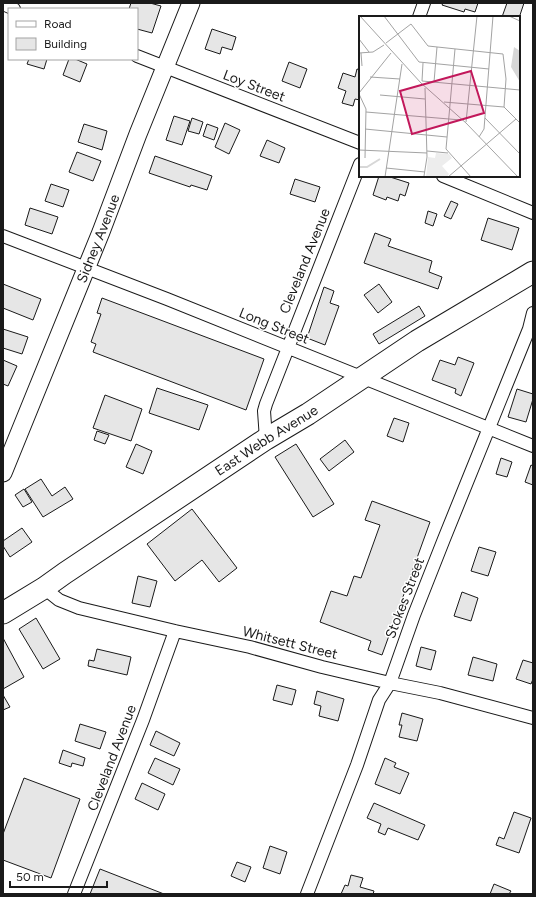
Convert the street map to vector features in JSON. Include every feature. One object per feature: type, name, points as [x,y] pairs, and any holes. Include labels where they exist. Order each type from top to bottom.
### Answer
[{"type":"highway","name":"East Webb Avenue","points":[[3,613],[44,588],[266,439],[308,414],[417,341],[533,272]]},
{"type":"street","name":"Sidney Avenue","points":[[3,471],[101,232],[138,134],[191,3]]},
{"type":"street","points":[[419,16],[424,3]]},
{"type":"street","name":"Loy Street","points":[[138,56],[359,143]]},
{"type":"street","name":"Cleveland Avenue","points":[[266,439],[264,411],[266,404],[287,347],[359,167]]},
{"type":"street","points":[[445,177],[533,213]]},
{"type":"street","name":"Long Street","points":[[3,236],[86,267],[533,446]]},
{"type":"street","name":"Stokes Street","points":[[307,894],[357,765],[379,700],[390,683],[444,539],[529,329],[533,312]]},
{"type":"street","name":"Whitsett Street","points":[[44,588],[59,600],[78,608],[250,647],[322,667],[440,693],[533,718]]},
{"type":"street","name":"Cleveland Avenue","points":[[74,894],[143,720],[175,631]]},
{"type":"building","points":[[131,3],[150,3],[161,6],[152,33],[138,29],[138,8],[129,8]]},
{"type":"building","points":[[443,3],[478,3],[475,12],[465,9],[464,12],[442,5]]},
{"type":"building","points":[[507,3],[524,3],[520,16],[502,16]]},
{"type":"building","points":[[212,29],[236,37],[232,50],[222,47],[220,54],[205,49]]},
{"type":"building","points":[[29,60],[47,60],[44,69],[27,64]]},
{"type":"building","points":[[69,60],[77,60],[87,64],[80,82],[63,75]]},
{"type":"building","points":[[289,62],[307,69],[300,88],[282,81]]},
{"type":"building","points":[[357,69],[359,70],[359,100],[355,99],[353,106],[342,103],[346,91],[338,88],[343,73],[355,77]]},
{"type":"building","points":[[174,116],[190,121],[182,145],[166,140]]},
{"type":"building","points":[[192,118],[203,122],[199,134],[188,131]]},
{"type":"building","points":[[225,123],[240,130],[229,154],[215,147]]},
{"type":"building","points":[[84,124],[107,131],[102,150],[78,142]]},
{"type":"building","points":[[207,124],[218,128],[214,140],[203,136]]},
{"type":"building","points":[[267,140],[285,148],[279,163],[260,156]]},
{"type":"building","points":[[77,152],[101,161],[93,181],[69,172]]},
{"type":"building","points":[[155,156],[212,176],[207,190],[191,185],[190,187],[149,173]]},
{"type":"building","points":[[379,177],[390,177],[409,183],[405,196],[400,194],[398,201],[387,197],[386,200],[373,195]]},
{"type":"building","points":[[295,179],[320,187],[315,202],[290,194]]},
{"type":"building","points":[[51,184],[69,190],[63,207],[45,201]]},
{"type":"building","points":[[451,201],[458,204],[451,219],[444,216]]},
{"type":"building","points":[[30,208],[58,217],[52,234],[25,225]]},
{"type":"building","points":[[428,211],[437,214],[433,226],[425,223]]},
{"type":"building","points":[[488,218],[519,228],[512,250],[481,240]]},
{"type":"building","points":[[375,233],[391,239],[388,246],[432,261],[429,272],[442,277],[438,289],[364,263]]},
{"type":"building","points":[[3,284],[41,299],[33,320],[3,308]]},
{"type":"building","points":[[379,284],[392,302],[378,313],[364,295]]},
{"type":"building","points":[[324,287],[334,291],[330,303],[339,306],[325,345],[307,338]]},
{"type":"building","points":[[102,298],[264,359],[246,410],[93,352],[96,344],[91,342],[101,314],[97,313]]},
{"type":"building","points":[[419,306],[425,316],[379,344],[373,334]]},
{"type":"building","points":[[3,329],[28,337],[22,354],[3,348]]},
{"type":"building","points":[[458,357],[474,363],[461,396],[455,393],[456,389],[432,380],[440,360],[455,365]]},
{"type":"building","points":[[3,360],[17,366],[8,386],[3,384]]},
{"type":"building","points":[[157,388],[208,405],[199,430],[149,413]]},
{"type":"building","points":[[517,389],[533,394],[533,399],[526,422],[508,417]]},
{"type":"building","points":[[105,395],[142,409],[131,441],[93,428]]},
{"type":"building","points":[[394,418],[409,423],[403,442],[387,436]]},
{"type":"building","points":[[97,431],[109,435],[105,444],[94,440]]},
{"type":"building","points":[[345,440],[354,452],[329,471],[320,459]]},
{"type":"building","points":[[136,444],[152,451],[143,474],[126,467]]},
{"type":"building","points":[[296,444],[334,504],[313,517],[275,457]]},
{"type":"building","points":[[501,458],[512,462],[507,477],[496,474]]},
{"type":"building","points":[[531,465],[533,466],[533,485],[525,482]]},
{"type":"building","points":[[41,479],[52,496],[65,487],[73,499],[43,517],[25,489]]},
{"type":"building","points":[[24,489],[32,502],[23,507],[15,495]]},
{"type":"building","points":[[372,501],[430,522],[382,655],[368,650],[371,641],[320,622],[331,591],[347,596],[354,576],[361,578],[380,525],[365,520]]},
{"type":"building","points":[[192,509],[237,568],[219,582],[202,560],[175,581],[147,544]]},
{"type":"building","points":[[22,528],[32,542],[10,557],[3,546],[3,541]]},
{"type":"building","points":[[479,547],[496,552],[488,576],[471,571]]},
{"type":"building","points":[[138,576],[157,581],[150,607],[132,603]]},
{"type":"building","points":[[462,592],[478,598],[471,621],[454,616]]},
{"type":"building","points":[[36,618],[60,659],[43,669],[19,629]]},
{"type":"building","points":[[3,638],[24,677],[3,689]]},
{"type":"building","points":[[421,647],[436,651],[431,670],[416,666]]},
{"type":"building","points":[[97,649],[131,657],[127,675],[88,666],[89,660],[94,661]]},
{"type":"building","points":[[473,657],[497,664],[493,681],[468,675]]},
{"type":"building","points":[[523,660],[533,663],[533,679],[531,684],[516,679]]},
{"type":"building","points":[[277,685],[296,690],[292,705],[273,700]]},
{"type":"building","points":[[317,691],[344,699],[338,721],[319,716],[321,706],[314,704]]},
{"type":"building","points":[[3,695],[10,707],[3,710]]},
{"type":"building","points":[[402,713],[423,719],[417,741],[399,737],[402,725],[399,725]]},
{"type":"building","points":[[80,724],[106,732],[100,749],[75,741]]},
{"type":"building","points":[[156,731],[180,743],[174,756],[150,745]]},
{"type":"building","points":[[63,750],[85,758],[83,766],[72,763],[71,767],[59,763]]},
{"type":"building","points":[[155,758],[180,769],[173,785],[148,773]]},
{"type":"building","points":[[385,758],[396,763],[394,767],[409,773],[400,794],[375,784]]},
{"type":"building","points":[[24,778],[80,799],[51,878],[3,860],[3,834]]},
{"type":"building","points":[[142,783],[165,794],[158,810],[135,799]]},
{"type":"building","points":[[374,803],[425,825],[418,840],[388,828],[385,835],[378,832],[381,824],[367,818]]},
{"type":"building","points":[[514,812],[531,818],[519,853],[496,845],[499,837],[504,839]]},
{"type":"building","points":[[270,846],[287,852],[280,874],[263,868]]},
{"type":"building","points":[[237,862],[251,867],[245,882],[231,876]]},
{"type":"building","points":[[100,869],[164,894],[90,894]]},
{"type":"building","points":[[351,875],[363,878],[360,887],[374,891],[373,894],[341,894],[345,885],[348,886]]},
{"type":"building","points":[[494,884],[511,891],[509,894],[490,894]]}]
